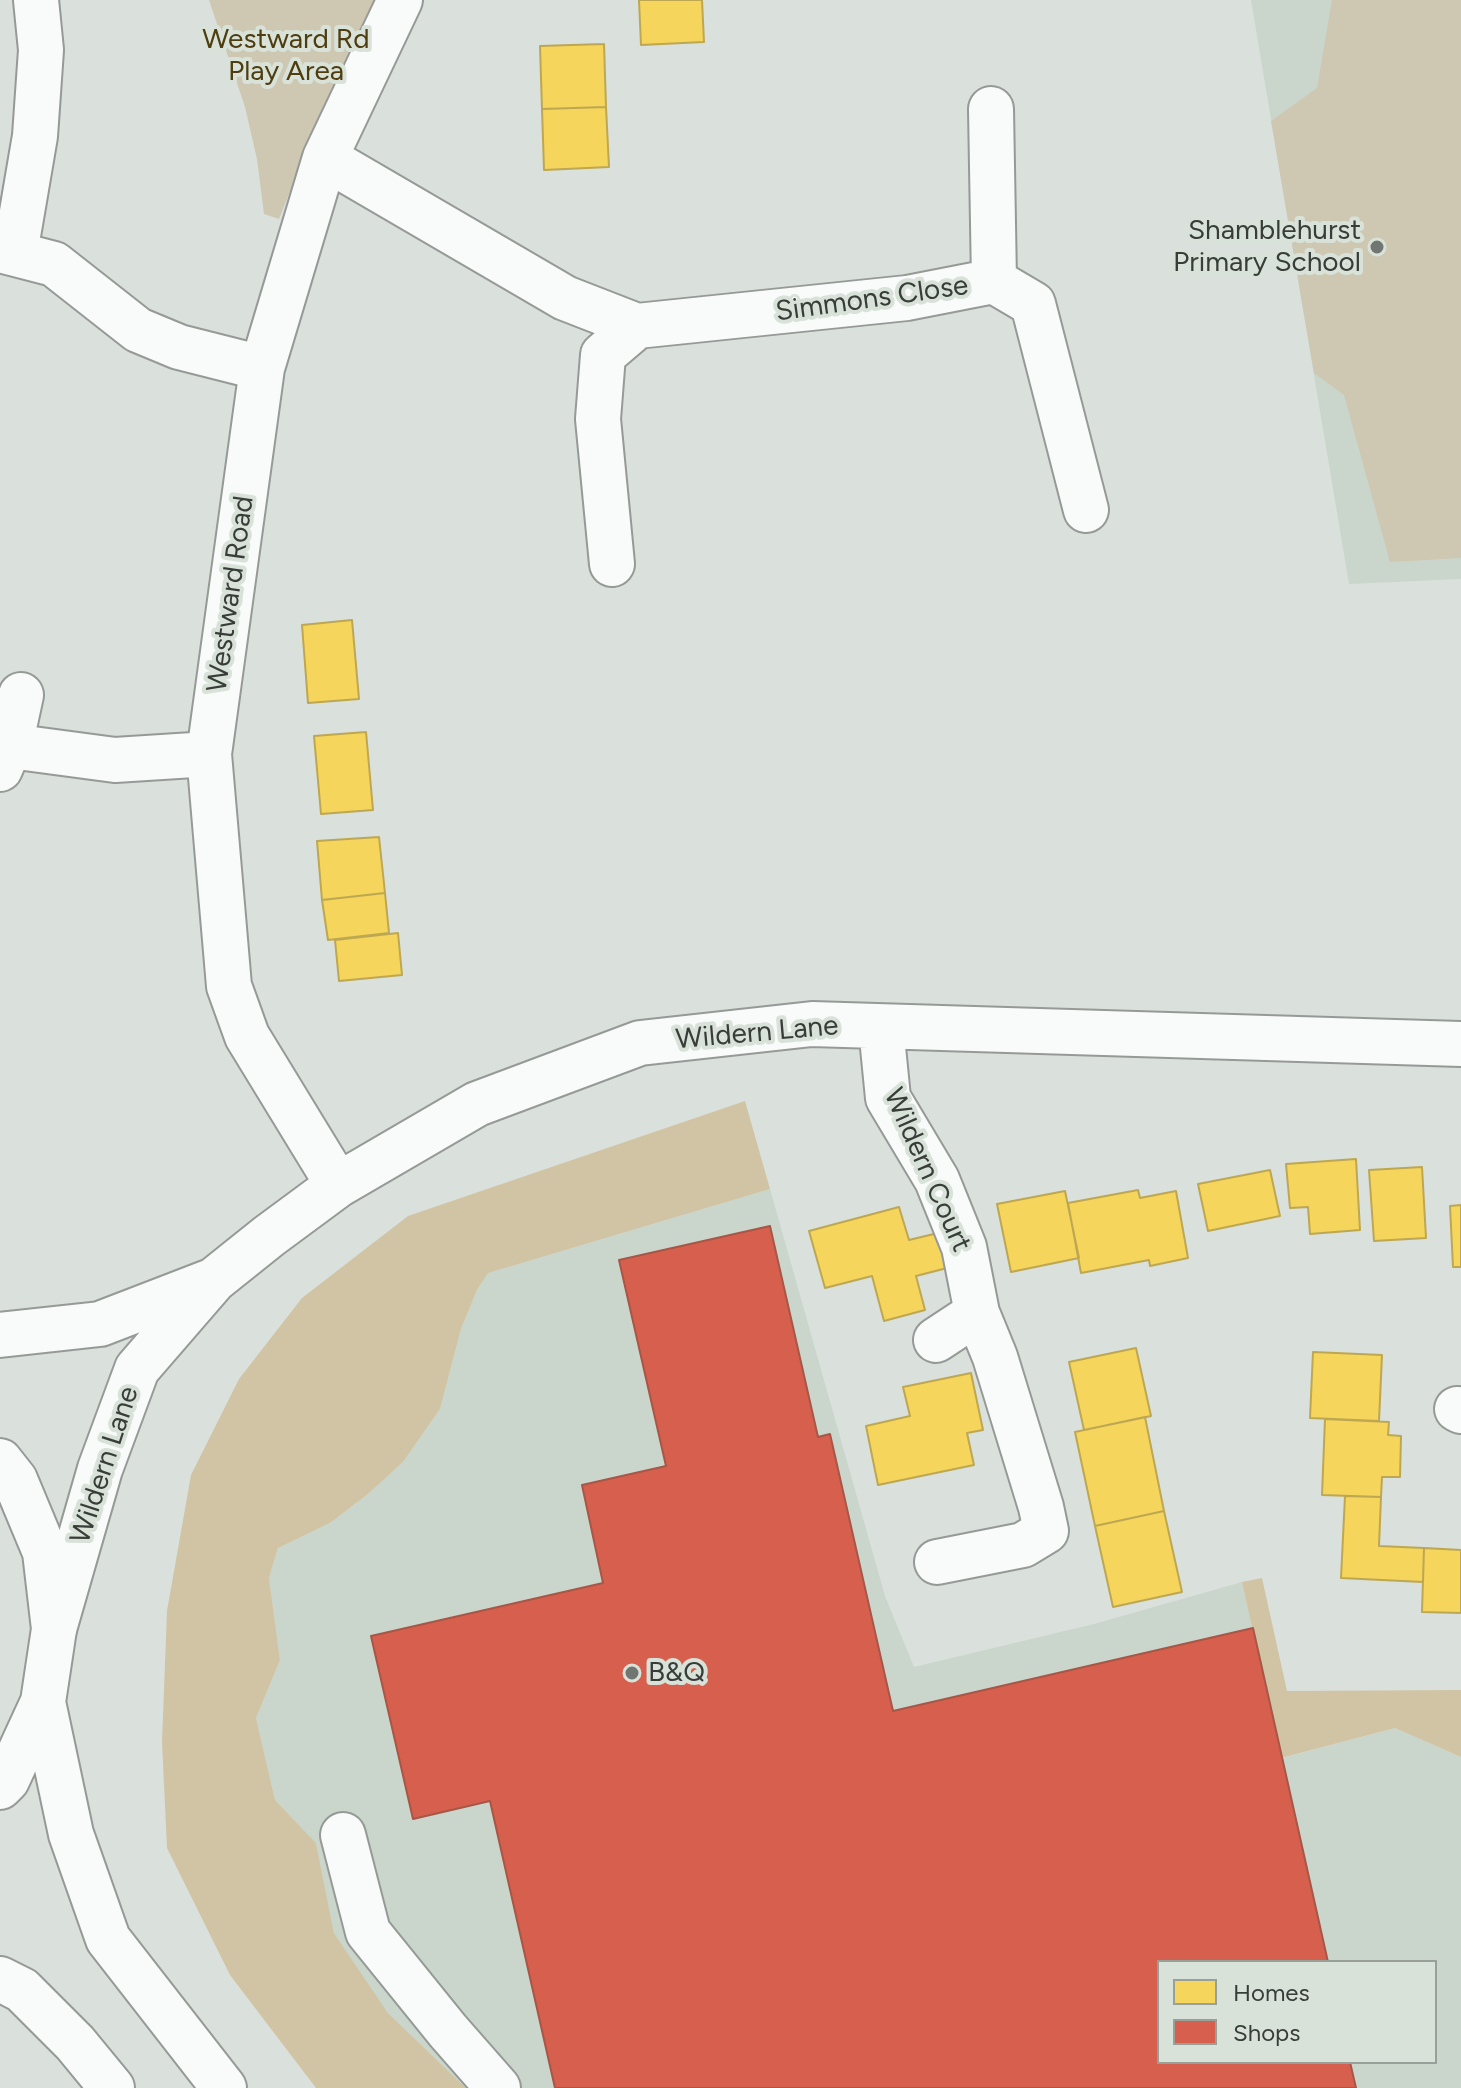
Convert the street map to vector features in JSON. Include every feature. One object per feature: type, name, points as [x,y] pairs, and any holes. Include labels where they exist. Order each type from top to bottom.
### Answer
[{"type":"street","points":[[36,0],[41,50],[35,136],[7,252],[54,264],[138,330],[179,347],[262,368]]},
{"type":"street","name":"Westward Road","points":[[338,1185],[247,1036],[229,986],[209,754],[262,368],[325,158],[400,0]]},
{"type":"street","points":[[991,109],[994,281]]},
{"type":"street","name":"Simmons Close","points":[[325,158],[565,298],[637,326],[907,298],[994,281],[1033,304],[1086,510]]},
{"type":"street","points":[[612,564],[598,419],[603,355],[637,326]]},
{"type":"street","points":[[21,695],[5,758],[115,760],[209,754]]},
{"type":"street","name":"Wildern Lane","points":[[54,1629],[100,1469],[137,1369],[214,1280],[338,1185],[477,1104],[640,1043],[812,1024],[1461,1044]]},
{"type":"street","name":"Wildern Court","points":[[881,1027],[888,1098],[937,1180],[964,1247],[977,1313],[995,1357],[1046,1531],[1023,1545],[937,1562]]},
{"type":"street","name":"Wildern Lane","points":[[0,1335],[100,1324],[214,1280]]},
{"type":"street","points":[[936,1340],[977,1313]]},
{"type":"street","points":[[0,1461],[15,1480],[45,1552],[54,1629],[43,1702],[7,1780],[0,1787]]},
{"type":"street","points":[[43,1702],[71,1834],[108,1939],[224,2088]]},
{"type":"street","points":[[343,1835],[368,1932],[498,2088]]},
{"type":"street","points":[[0,1979],[22,1990],[75,2043],[112,2088]]},
{"type":"shaded area","name":"Shamblehurst Primary School","points":[[1251,0],[1461,0],[1461,579],[1349,584]]},
{"type":"shaded area","points":[[745,1101],[770,1189],[488,1273],[477,1290],[461,1329],[440,1409],[403,1462],[330,1523],[278,1548],[269,1578],[280,1660],[256,1718],[275,1800],[316,1843],[334,1933],[388,2013],[466,2088],[316,2088],[230,1975],[167,1848],[162,1742],[167,1611],[191,1475],[239,1379],[302,1298],[408,1216]]},
{"type":"shaded area","name":"B&Q","points":[[770,1189],[885,1596],[914,1667],[1094,1624],[1242,1582],[1282,1758],[1395,1728],[1461,1757],[1461,2088],[466,2088],[388,2013],[334,1933],[316,1843],[275,1800],[256,1718],[280,1660],[269,1578],[278,1548],[330,1523],[403,1462],[440,1409],[461,1329],[487,1273]]},
{"type":"shaded area","points":[[1262,1578],[1287,1691],[1461,1690],[1461,1757],[1395,1728],[1281,1758],[1242,1582]]},
{"type":"green space","name":"Westward Rd Play Area","points":[[209,0],[378,0],[327,99],[279,219],[264,214],[257,159],[245,107]]},
{"type":"green space","name":"Shamblehurst Primary School","points":[[1332,0],[1461,0],[1461,558],[1390,562],[1344,395],[1314,373],[1271,121],[1317,88]]},
{"type":"building: Homes","points":[[639,0],[702,0],[704,42],[641,45]]},
{"type":"building: Homes","points":[[604,44],[606,107],[542,109],[540,46]]},
{"type":"building: Homes","points":[[606,107],[609,167],[544,170],[542,109]]},
{"type":"building: Homes","points":[[352,620],[359,699],[308,703],[302,625]]},
{"type":"building: Homes","points":[[366,732],[373,810],[321,814],[314,736]]},
{"type":"building: Homes","points":[[379,837],[385,893],[322,900],[317,841]]},
{"type":"building: Homes","points":[[385,893],[389,933],[328,940],[322,900]]},
{"type":"building: Homes","points":[[398,933],[402,975],[339,981],[335,940]]},
{"type":"building: Homes","points":[[1356,1159],[1360,1230],[1310,1234],[1308,1207],[1290,1208],[1286,1164]]},
{"type":"building: Homes","points":[[1422,1167],[1426,1238],[1374,1241],[1369,1170]]},
{"type":"building: Homes","points":[[1270,1170],[1280,1216],[1208,1231],[1198,1184]]},
{"type":"building: Homes","points":[[1138,1190],[1140,1198],[1176,1191],[1188,1258],[1150,1266],[1149,1260],[1081,1273],[1068,1203]]},
{"type":"building: Homes","points":[[1065,1191],[1079,1258],[1011,1272],[997,1204]]},
{"type":"building: Homes","points":[[1461,1205],[1461,1267],[1453,1267],[1450,1206]]},
{"type":"building: Homes","points":[[899,1207],[909,1240],[942,1232],[951,1267],[916,1276],[925,1310],[884,1321],[872,1276],[825,1288],[809,1231]]},
{"type":"building: Homes","points":[[1136,1348],[1151,1416],[1084,1430],[1069,1362]]},
{"type":"building: Homes","points":[[1313,1352],[1382,1355],[1379,1421],[1310,1418]]},
{"type":"building: Homes","points":[[971,1373],[983,1430],[967,1433],[974,1465],[878,1485],[866,1426],[910,1416],[903,1387]]},
{"type":"building: Homes","points":[[1145,1417],[1164,1511],[1095,1526],[1075,1432]]},
{"type":"building: Homes","points":[[1325,1419],[1389,1422],[1388,1435],[1401,1436],[1400,1477],[1382,1477],[1381,1497],[1322,1495]]},
{"type":"building: Homes","points":[[1345,1496],[1381,1497],[1379,1546],[1424,1548],[1423,1582],[1341,1578]]},
{"type":"building: Homes","points":[[1164,1511],[1182,1592],[1113,1607],[1095,1526]]},
{"type":"building: Homes","points":[[1424,1548],[1461,1550],[1461,1613],[1422,1612]]},
{"type":"building: Shops","name":"B&Q","points":[[770,1226],[818,1437],[830,1434],[893,1711],[1253,1628],[1328,1960],[1157,1960],[1157,2064],[1350,2064],[1356,2088],[555,2088],[490,1801],[413,1819],[371,1636],[603,1583],[582,1485],[666,1466],[619,1260]]},
{"type":"place","name":"Shamblehurst Primary School","points":[[1377,247]]},
{"type":"place","name":"B&Q","points":[[632,1673]]}]
